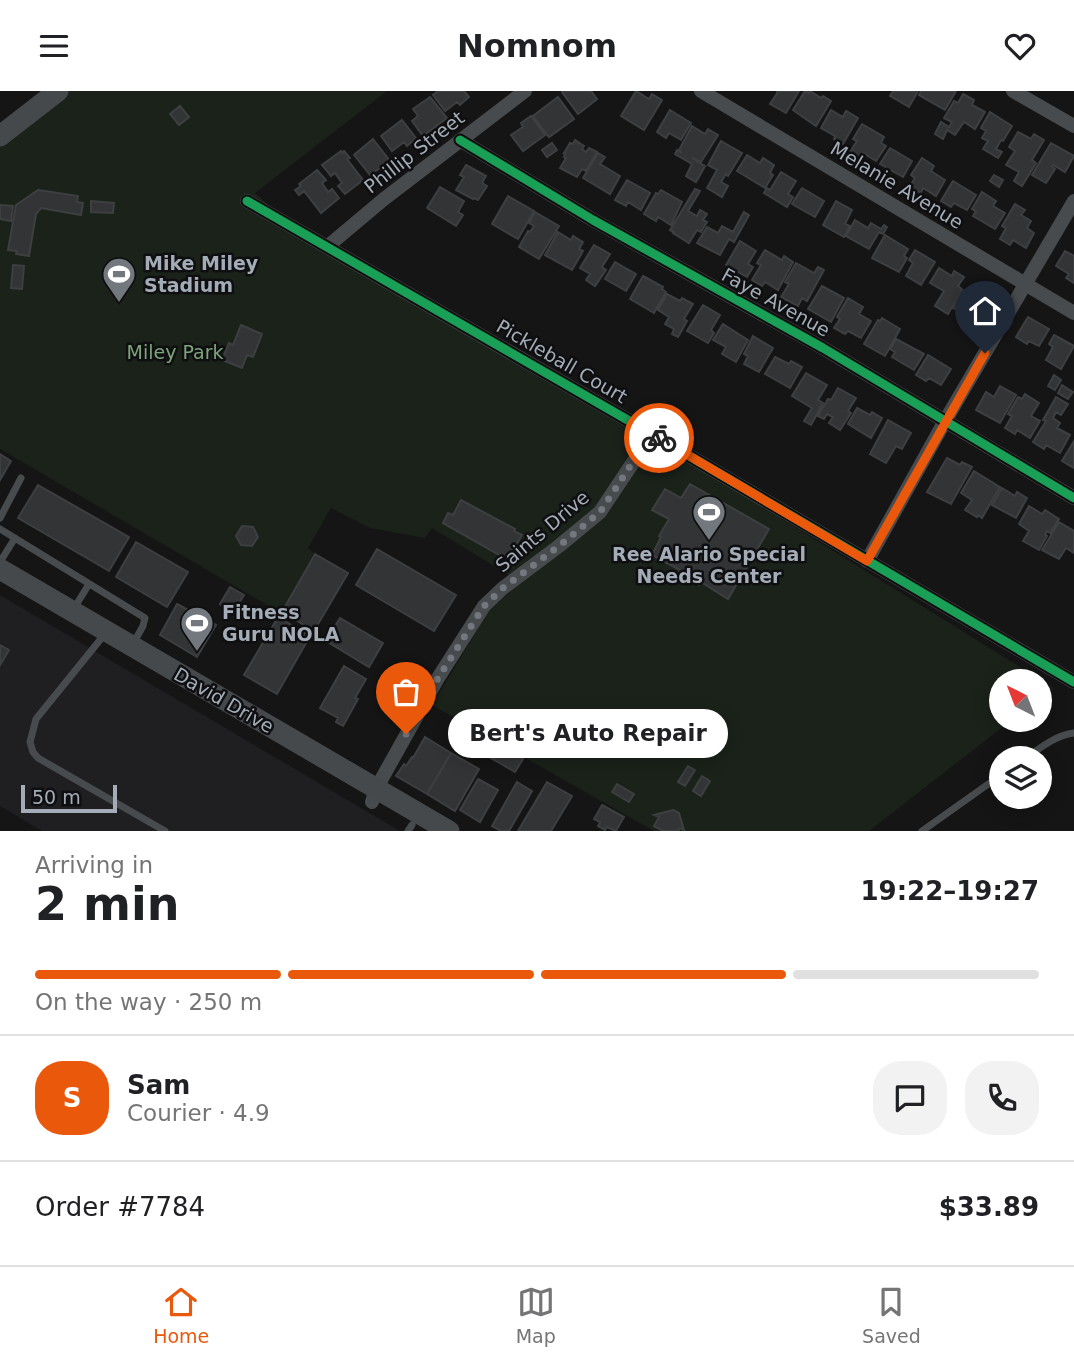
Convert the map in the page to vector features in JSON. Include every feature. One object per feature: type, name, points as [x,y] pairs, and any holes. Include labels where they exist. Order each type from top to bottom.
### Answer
[{"type":"main road","points":[[0,136],[58,91]]},
{"type":"main road","name":"David Drive","points":[[0,569],[132,646],[374,796],[414,829]]},
{"type":"main road","name":"David Drive","points":[[0,582],[374,796],[449,831]]},
{"type":"street","name":"Phillip Street","points":[[328,246],[525,91]]},
{"type":"street","name":"Melanie Avenue","points":[[701,91],[1074,313]]},
{"type":"street","points":[[1013,91],[1074,127]]},
{"type":"street","name":"Faye Avenue","points":[[460,140],[593,220],[823,348],[1074,498]]},
{"type":"street","name":"Pickleball Court","points":[[247,201],[652,433],[1074,681]]},
{"type":"street","points":[[867,561],[945,421],[1074,201]]},
{"type":"street","name":"Saints Drive","points":[[374,796],[438,678],[484,606],[600,512],[652,433]]},
{"type":"lane","points":[[0,518],[21,478]]},
{"type":"lane","points":[[0,529],[145,618],[132,646]]},
{"type":"lane","points":[[0,562],[15,538]]},
{"type":"lane","points":[[72,611],[89,584]]},
{"type":"lane","points":[[100,640],[36,719],[30,742],[33,752],[38,758],[165,831]]},
{"type":"lane","points":[[1043,746],[1065,734],[1074,733]]},
{"type":"lane","points":[[922,831],[989,784]]},
{"type":"shaded area","points":[[0,595],[400,831],[42,831],[0,806]]},
{"type":"green space","name":"Miley Park","points":[[65,91],[387,91],[255,193],[321,251],[531,363],[1023,669],[989,669],[989,732],[996,732],[869,831],[654,831],[432,705],[488,612],[520,582],[432,528],[425,538],[370,528],[331,508],[308,548],[314,553],[281,613],[0,449],[0,143]]},
{"type":"building","points":[[438,91],[464,91],[469,97],[460,105],[457,102],[445,111],[433,95]]},
{"type":"building","points":[[563,91],[591,91],[597,99],[578,114]]},
{"type":"building","points":[[636,91],[649,99],[652,94],[662,100],[644,130],[621,116]]},
{"type":"building","points":[[777,91],[799,91],[786,113],[770,104]]},
{"type":"building","points":[[805,91],[831,101],[816,126],[793,110]]},
{"type":"building","points":[[893,91],[918,91],[909,107],[890,96]]},
{"type":"building","points":[[921,91],[956,91],[945,110],[919,95]]},
{"type":"building","points":[[963,94],[974,100],[972,105],[985,112],[975,129],[964,122],[955,135],[947,130],[943,139],[935,134],[941,122],[949,127],[952,122],[944,118],[954,101],[958,103]]},
{"type":"building","points":[[430,97],[447,118],[423,136],[412,121],[418,116],[413,109]]},
{"type":"building","points":[[558,97],[574,119],[549,137],[533,116]]},
{"type":"building","points":[[180,106],[189,117],[179,125],[170,114]]},
{"type":"building","points":[[670,110],[691,123],[681,140],[669,133],[666,138],[657,132]]},
{"type":"building","points":[[831,110],[843,117],[846,111],[858,118],[843,144],[821,128]]},
{"type":"building","points":[[990,112],[1012,126],[996,149],[1002,152],[998,158],[983,149],[988,141],[982,138],[986,131],[981,128]]},
{"type":"building","points":[[531,116],[545,135],[523,151],[511,135],[523,127],[521,123]]},
{"type":"building","points":[[402,120],[416,138],[407,146],[404,142],[392,151],[381,136]]},
{"type":"building","points":[[862,124],[884,137],[881,143],[886,146],[876,161],[863,153],[860,158],[850,152],[857,141],[853,139]]},
{"type":"building","points":[[692,126],[705,134],[708,129],[718,135],[701,162],[692,158],[705,166],[696,182],[686,176],[692,164],[675,154],[677,150],[682,153],[679,150]]},
{"type":"building","points":[[1018,132],[1031,139],[1034,134],[1044,140],[1032,160],[1036,163],[1022,186],[1014,181],[1019,172],[1006,165],[1015,151],[1009,147]]},
{"type":"building","points":[[373,139],[390,161],[370,175],[354,155]]},
{"type":"building","points":[[575,140],[584,146],[582,149],[586,152],[589,148],[597,152],[586,171],[582,169],[577,177],[560,168],[566,158],[564,153]]},
{"type":"building","points":[[721,141],[742,153],[728,176],[726,174],[721,182],[728,186],[722,197],[707,188],[717,170],[708,165]]},
{"type":"building","points":[[552,143],[557,150],[547,157],[542,150]]},
{"type":"building","points":[[1051,143],[1074,156],[1065,172],[1053,165],[1055,169],[1046,183],[1032,175]]},
{"type":"building","points":[[890,148],[912,161],[903,177],[880,164]]},
{"type":"building","points":[[341,151],[350,158],[347,159],[363,180],[345,194],[338,186],[342,183],[335,173],[331,176],[322,165]]},
{"type":"building","points":[[598,153],[605,157],[600,164],[620,176],[610,194],[583,178]]},
{"type":"building","points":[[747,155],[760,163],[763,158],[774,165],[770,173],[773,175],[765,188],[737,171]]},
{"type":"building","points":[[922,158],[934,166],[931,171],[945,180],[936,196],[923,188],[921,193],[909,187],[915,178],[911,175]]},
{"type":"building","points":[[466,165],[486,176],[482,183],[487,186],[478,200],[456,190],[464,177],[460,175]]},
{"type":"building","points":[[317,170],[326,180],[322,183],[328,192],[332,189],[339,198],[321,213],[304,191],[299,195],[295,190]]},
{"type":"building","points":[[781,172],[796,181],[788,194],[793,197],[787,207],[764,193],[767,188],[770,190]]},
{"type":"building","points":[[994,175],[1003,180],[999,187],[990,181]]},
{"type":"building","points":[[627,180],[650,193],[641,210],[628,202],[626,206],[615,200]]},
{"type":"building","points":[[953,181],[976,195],[967,210],[954,203],[951,207],[941,201]]},
{"type":"building","points":[[440,187],[464,201],[458,212],[463,215],[456,226],[427,208]]},
{"type":"building","points":[[802,188],[824,201],[815,217],[792,204]]},
{"type":"building","points":[[695,189],[700,191],[688,211],[697,216],[700,210],[707,214],[703,220],[707,222],[701,232],[697,230],[689,243],[670,230]]},
{"type":"building","points":[[38,190],[78,196],[77,202],[83,203],[81,215],[41,208],[36,214],[29,256],[16,254],[17,251],[8,250],[16,205]]},
{"type":"building","points":[[661,190],[682,202],[671,225],[658,217],[656,221],[644,214],[656,193]]},
{"type":"building","points":[[982,192],[996,201],[993,206],[1005,213],[995,229],[973,216],[976,211],[972,209]]},
{"type":"building","points":[[508,196],[534,211],[518,239],[492,224]]},
{"type":"building","points":[[91,201],[114,203],[113,213],[91,212]]},
{"type":"building","points":[[836,201],[852,210],[845,224],[850,226],[844,237],[823,225]]},
{"type":"building","points":[[1015,204],[1025,210],[1021,215],[1031,221],[1027,228],[1034,233],[1026,248],[1013,240],[1010,245],[1000,239],[1006,228],[1002,226]]},
{"type":"building","points":[[0,205],[13,206],[11,221],[0,219]]},
{"type":"building","points":[[535,212],[559,226],[539,259],[519,247],[534,226],[529,223]]},
{"type":"building","points":[[744,212],[749,215],[734,242],[729,239],[720,255],[697,243],[707,227],[718,233],[722,226],[733,232]]},
{"type":"building","points":[[855,220],[868,228],[871,223],[881,229],[884,225],[887,227],[883,234],[879,232],[869,249],[846,236]]},
{"type":"building","points":[[558,232],[571,240],[573,236],[583,242],[579,249],[583,251],[572,270],[545,255]]},
{"type":"building","points":[[885,235],[908,249],[904,256],[907,258],[899,272],[872,258]]},
{"type":"building","points":[[740,241],[756,251],[748,264],[753,267],[747,277],[726,265]]},
{"type":"building","points":[[594,245],[610,254],[602,267],[606,270],[595,286],[586,280],[590,274],[580,268]]},
{"type":"building","points":[[765,250],[782,260],[784,256],[793,262],[778,290],[765,282],[762,286],[752,280],[761,265],[757,263]]},
{"type":"building","points":[[915,250],[935,262],[921,285],[906,276],[913,263],[909,260]]},
{"type":"building","points":[[1065,251],[1074,256],[1074,283],[1066,278],[1069,274],[1056,266]]},
{"type":"building","points":[[615,262],[636,274],[626,291],[605,279]]},
{"type":"building","points":[[796,263],[814,273],[818,267],[824,270],[807,301],[802,298],[798,306],[781,297],[789,284],[785,282]]},
{"type":"building","points":[[13,265],[24,266],[22,289],[11,288]]},
{"type":"building","points":[[939,268],[952,276],[954,271],[964,277],[958,286],[962,289],[948,314],[935,306],[944,291],[930,283]]},
{"type":"building","points":[[643,276],[663,287],[666,292],[654,313],[630,299]]},
{"type":"building","points":[[822,286],[844,298],[831,322],[808,309]]},
{"type":"building","points":[[971,288],[993,301],[984,317],[973,311],[969,316],[953,308],[964,290],[968,292]]},
{"type":"building","points":[[667,294],[693,304],[678,337],[672,334],[674,329],[665,324],[669,317],[658,310]]},
{"type":"building","points":[[848,298],[863,307],[859,314],[871,321],[861,338],[834,328]]},
{"type":"building","points":[[703,305],[720,315],[711,330],[714,333],[708,343],[687,331]]},
{"type":"building","points":[[1028,317],[1049,329],[1039,346],[1029,341],[1027,344],[1016,337]]},
{"type":"building","points":[[882,318],[900,329],[885,356],[864,344],[878,320]]},
{"type":"building","points":[[723,324],[748,340],[736,362],[722,354],[726,347],[713,340]]},
{"type":"building","points":[[241,325],[262,334],[253,357],[247,355],[242,368],[222,360],[229,343],[233,345]]},
{"type":"building","points":[[1054,335],[1074,346],[1061,369],[1046,360],[1053,347],[1049,344]]},
{"type":"building","points":[[753,336],[773,348],[759,372],[744,364],[748,356],[744,354]]},
{"type":"building","points":[[896,339],[924,354],[914,370],[892,357],[895,352],[890,349]]},
{"type":"building","points":[[928,355],[951,369],[941,385],[916,375]]},
{"type":"building","points":[[775,357],[802,367],[790,388],[765,374]]},
{"type":"building","points":[[806,373],[827,385],[818,400],[823,403],[811,425],[804,421],[812,408],[792,396]]},
{"type":"building","points":[[1054,375],[1061,380],[1055,390],[1048,386]]},
{"type":"building","points":[[1062,385],[1073,392],[1068,399],[1058,393]]},
{"type":"building","points":[[1000,386],[1016,395],[1000,423],[976,410],[986,392],[994,397]]},
{"type":"building","points":[[838,388],[856,398],[848,411],[851,413],[840,430],[829,423],[833,417],[827,414],[824,419],[818,416]]},
{"type":"building","points":[[1025,394],[1039,403],[1031,416],[1040,421],[1030,438],[1017,430],[1015,434],[1005,428],[1012,416],[1008,414],[1018,397],[1022,399]]},
{"type":"building","points":[[1056,397],[1068,404],[1061,415],[1056,412],[1053,418],[1060,423],[1057,428],[1070,435],[1060,453],[1046,445],[1044,449],[1033,442]]},
{"type":"building","points":[[857,408],[882,418],[871,438],[848,424]]},
{"type":"building","points":[[888,420],[911,433],[902,449],[896,446],[886,463],[870,454]]},
{"type":"building","points":[[1074,441],[1074,468],[1062,461]]},
{"type":"building","points":[[0,454],[11,461],[0,480]]},
{"type":"building","points":[[947,458],[960,465],[962,462],[972,467],[951,504],[927,492]]},
{"type":"building","points":[[974,471],[1000,487],[982,518],[965,510],[972,500],[961,493]]},
{"type":"building","name":"Ree Alario Special Needs Center","points":[[690,484],[769,529],[728,599],[701,582],[699,585],[688,580],[678,573],[680,570],[652,555],[669,519],[652,510],[665,489],[681,498]]},
{"type":"building","points":[[38,485],[129,537],[109,571],[18,518]]},
{"type":"building","points":[[1002,488],[1015,496],[1017,492],[1027,498],[1016,518],[992,505]]},
{"type":"building","points":[[461,500],[522,535],[508,560],[443,523],[448,513],[453,515]]},
{"type":"building","points":[[1029,506],[1042,514],[1045,510],[1059,519],[1050,533],[1047,531],[1039,550],[1023,541],[1029,531],[1019,524]]},
{"type":"building","points":[[1059,522],[1074,531],[1074,553],[1066,548],[1059,559],[1042,550]]},
{"type":"building","points":[[242,526],[253,527],[258,537],[252,546],[241,545],[236,536]]},
{"type":"building","points":[[136,542],[188,572],[167,607],[116,577]]},
{"type":"building","points":[[377,549],[456,595],[434,631],[356,585]]},
{"type":"building","points":[[315,554],[348,573],[314,631],[282,612]]},
{"type":"building","points":[[230,587],[244,595],[233,613],[220,604]]},
{"type":"building","points":[[177,604],[216,625],[197,657],[160,635]]},
{"type":"building","points":[[278,617],[310,636],[277,694],[244,675]]},
{"type":"building","points":[[340,618],[383,643],[369,667],[326,641]]},
{"type":"building","points":[[0,645],[9,650],[0,665]]},
{"type":"building","points":[[344,666],[366,679],[343,726],[336,722],[338,718],[320,708]]},
{"type":"building","points":[[425,737],[451,753],[427,794],[396,776],[404,764],[406,766],[413,758]]},
{"type":"building","points":[[498,745],[523,759],[515,772],[491,758]]},
{"type":"building","points":[[451,753],[479,769],[455,811],[427,794]]},
{"type":"building","points":[[688,766],[695,770],[685,786],[678,782]]},
{"type":"building","points":[[702,776],[710,781],[701,796],[693,791]]},
{"type":"building","points":[[478,779],[498,790],[480,822],[460,810]]},
{"type":"building","points":[[517,782],[532,791],[509,831],[501,831],[492,826]]},
{"type":"building","points":[[547,782],[572,796],[551,831],[518,831]]},
{"type":"building","points":[[617,784],[634,794],[629,802],[612,792]]},
{"type":"building","points":[[602,805],[624,817],[616,831],[607,827],[605,830],[598,826],[600,822],[594,819]]},
{"type":"building","points":[[673,810],[679,813],[684,830],[680,828],[678,831],[663,831],[654,826],[659,817],[654,815]]},
{"type":"cycle path","points":[[460,140],[593,220],[823,348],[1074,498]]},
{"type":"cycle path","points":[[247,201],[652,434],[1074,682]]},
{"type":"way so far","points":[[406,734],[484,606],[600,512],[652,433],[659,438]]},
{"type":"place","name":"Mike Miley Stadium","points":[[119,304]]},
{"type":"place","name":"Ree Alario Special Needs Center","points":[[709,542]]},
{"type":"place","name":"Fitness Guru NOLA","points":[[197,653]]},
{"type":"place","name":"Bert's Auto Repair","points":[[406,734]]},
{"type":"route","points":[[659,438],[867,561],[985,353]]}]
